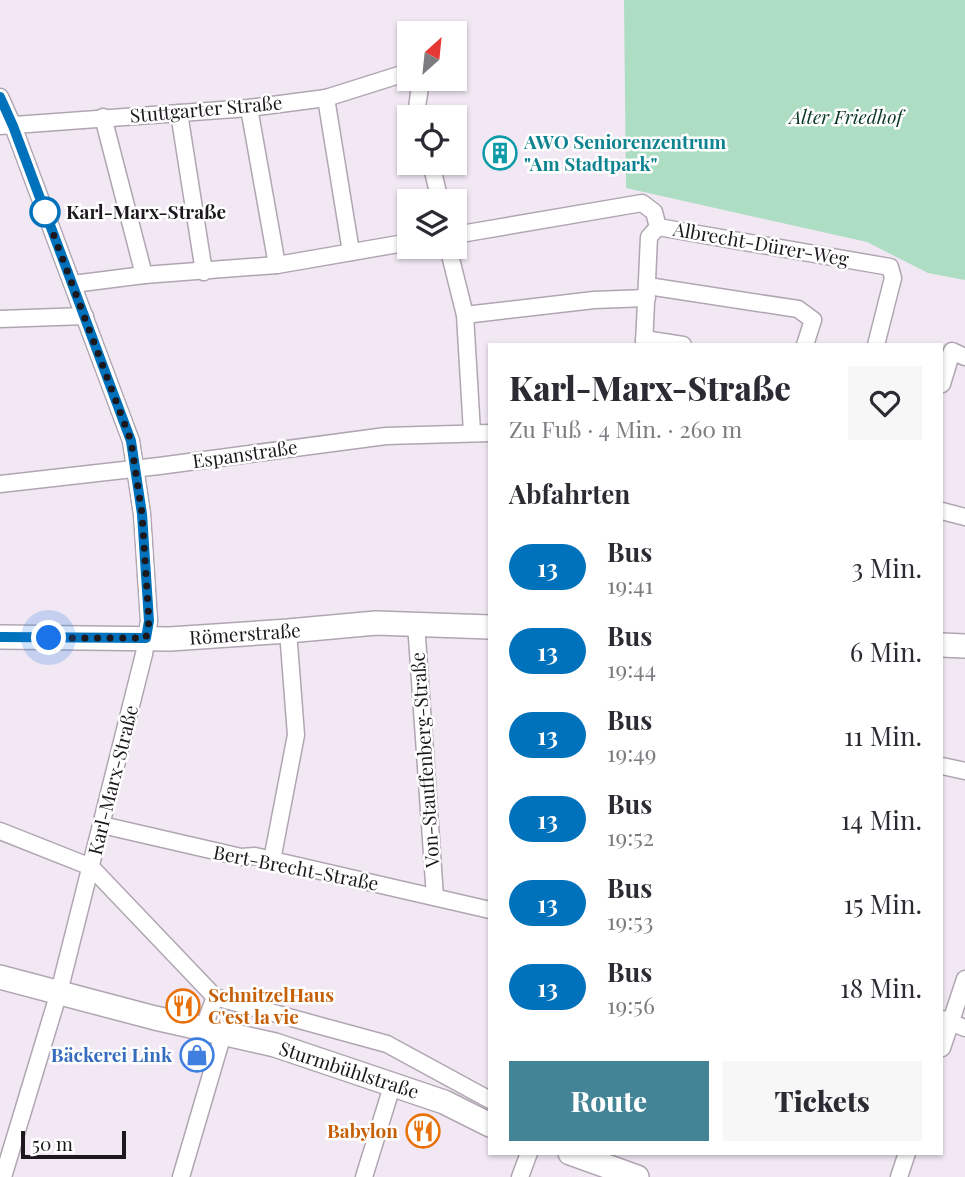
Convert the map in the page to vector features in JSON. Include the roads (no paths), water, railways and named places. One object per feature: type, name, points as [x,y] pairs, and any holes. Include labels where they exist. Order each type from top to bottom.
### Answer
[{"type":"main road","name":"Römerstraße","points":[[0,637],[170,639],[376,623],[488,627]]},
{"type":"main road","points":[[943,645],[965,646]]},
{"type":"main road","name":"Sturmbühlstraße","points":[[0,977],[275,1045],[393,1083],[444,1102],[488,1124]]},
{"type":"main road","points":[[576,1155],[637,1177]]},
{"type":"street","name":"Stuttgarter Straße","points":[[7,126],[250,108],[326,98],[397,76]]},
{"type":"street","name":"Karl-Marx-Straße","points":[[0,97],[7,126],[73,284],[122,414],[136,468],[149,621],[102,825],[59,992],[3,1177]]},
{"type":"street","points":[[326,98],[351,252]]},
{"type":"street","points":[[250,108],[277,265]]},
{"type":"street","points":[[179,113],[204,272]]},
{"type":"street","points":[[103,117],[144,275]]},
{"type":"street","points":[[467,233],[642,203],[654,212],[658,227]]},
{"type":"street","name":"Albrecht-Dürer-Weg","points":[[644,342],[649,237],[658,227],[890,267],[893,278],[877,343]]},
{"type":"street","points":[[73,284],[144,275],[277,265],[397,245]]},
{"type":"street","points":[[451,259],[465,315],[472,432]]},
{"type":"street","points":[[465,315],[647,292],[799,309],[813,320],[806,343]]},
{"type":"street","points":[[0,319],[85,316]]},
{"type":"street","points":[[943,382],[959,354]]},
{"type":"street","name":"Espanstraße","points":[[0,484],[386,436],[488,433]]},
{"type":"street","points":[[943,511],[965,517]]},
{"type":"street","name":"Von-Stauffenberg-Straße","points":[[416,623],[435,897]]},
{"type":"street","points":[[272,860],[296,735],[288,631]]},
{"type":"street","points":[[943,766],[965,771]]},
{"type":"street","name":"Bert-Brecht-Straße","points":[[102,825],[241,857],[255,856],[488,910]]},
{"type":"street","points":[[0,831],[91,867],[215,997],[213,1031],[181,1177]]},
{"type":"street","points":[[943,1046],[965,979]]},
{"type":"street","name":"Sturmbühlstraße","points":[[215,997],[387,1044],[488,1099]]},
{"type":"street","points":[[364,1177],[393,1083]]},
{"type":"street","points":[[520,1177],[528,1155]]},
{"type":"street","points":[[899,1177],[906,1155]]},
{"type":"place","name":"AWO Seniorenzentrum \"Am Stadtpark\"","points":[[500,153]]},
{"type":"place","name":"Karl-Marx-Straße","points":[[45,212]]},
{"type":"place","name":"SchnitzelHaus C'est la vie","points":[[183,1006]]},
{"type":"place","name":"Bäckerei Link","points":[[197,1055]]},
{"type":"place","name":"Babylon","points":[[423,1131]]},
{"type":"park label","name":"Alter Friedhof","points":[[846,117]]}]
